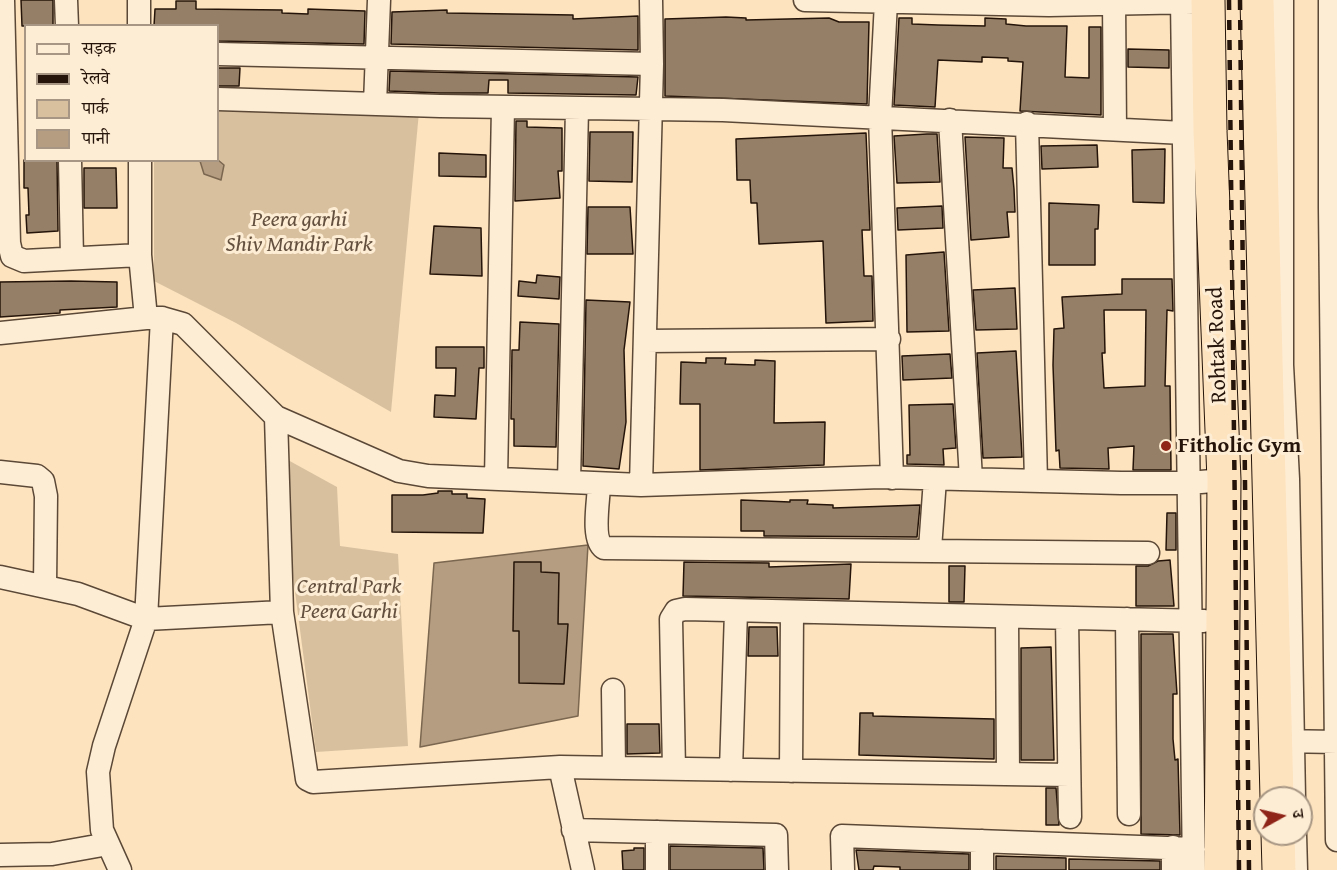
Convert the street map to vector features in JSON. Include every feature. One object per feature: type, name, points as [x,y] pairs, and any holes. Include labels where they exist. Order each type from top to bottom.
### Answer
[{"type":"highway","points":[[1257,0],[1284,742],[1278,786]]},
{"type":"highway","name":"Rohtak Road","points":[[1195,1],[1197,132],[1224,480],[1221,870]]},
{"type":"highway","points":[[1278,846],[1279,870]]},
{"type":"street","points":[[3,0],[9,243],[12,256],[24,261],[140,255]]},
{"type":"street","points":[[66,0],[67,24]]},
{"type":"street","points":[[139,0],[139,24]]},
{"type":"street","points":[[375,104],[379,0]]},
{"type":"street","points":[[641,485],[652,64],[651,0]]},
{"type":"street","points":[[805,0],[1195,1]]},
{"type":"street","points":[[1282,0],[1282,365],[1288,479],[1284,742],[1292,786]]},
{"type":"street","points":[[1330,0],[1333,95],[1337,840]]},
{"type":"street","points":[[886,2],[879,117],[889,339],[892,478]]},
{"type":"street","points":[[1114,2],[1115,129]]},
{"type":"street","points":[[219,54],[652,64]]},
{"type":"street","points":[[219,99],[651,109],[1027,123],[1197,132],[1189,483],[1187,855],[1173,870]]},
{"type":"street","points":[[496,479],[503,107]]},
{"type":"street","points":[[569,482],[577,108]]},
{"type":"street","points":[[950,120],[970,479]]},
{"type":"street","points":[[1027,123],[1036,481]]},
{"type":"street","points":[[70,162],[72,258]]},
{"type":"street","points":[[120,870],[102,830],[98,772],[104,746],[146,619],[154,318],[140,255],[140,162]]},
{"type":"street","points":[[0,333],[154,318],[183,324],[276,417],[399,471],[428,476],[641,485],[892,478],[1189,483],[1224,480]]},
{"type":"street","points":[[645,341],[889,339]]},
{"type":"street","points":[[276,417],[282,612],[307,779],[312,782],[560,767],[1070,775]]},
{"type":"street","points":[[0,472],[37,476],[43,481],[46,496],[45,586]]},
{"type":"street","points":[[930,549],[935,479]]},
{"type":"street","points":[[599,483],[596,536],[599,544],[604,548],[930,549],[1148,553]]},
{"type":"street","points":[[0,577],[78,594],[146,619],[282,612]]},
{"type":"street","points":[[674,769],[671,619],[676,611],[685,609],[1190,620],[1223,623]]},
{"type":"street","points":[[731,770],[736,611]]},
{"type":"street","points":[[791,771],[792,612]]},
{"type":"street","points":[[1007,616],[1008,774]]},
{"type":"street","points":[[1067,618],[1070,817]]},
{"type":"street","points":[[1127,619],[1130,814]]},
{"type":"street","points":[[613,690],[614,768]]},
{"type":"street","points":[[1284,742],[1336,742]]},
{"type":"street","points":[[560,767],[582,870]]},
{"type":"street","points":[[573,830],[776,835],[777,870]]},
{"type":"street","points":[[657,832],[657,870]]},
{"type":"street","points":[[843,870],[842,836],[982,841],[1187,855]]},
{"type":"street","points":[[982,841],[982,870]]},
{"type":"street","points":[[0,855],[52,854],[108,844]]},
{"type":"street","points":[[1295,846],[1296,870]]},
{"type":"green space","name":"Peera garhi Shiv Mandir Park","points":[[219,109],[419,112],[391,412],[236,323],[154,281],[154,162],[219,162]]},
{"type":"green space","name":"Central Park Peera Garhi","points":[[277,454],[337,487],[340,546],[398,554],[408,746],[316,752]]},
{"type":"water","points":[[219,161],[224,165],[221,180],[204,174],[200,162]]},
{"type":"water","points":[[588,545],[578,716],[420,747],[434,563]]},
{"type":"building","points":[[21,0],[53,0],[53,24],[24,24],[22,26]]},
{"type":"building","points":[[176,1],[196,1],[196,9],[282,10],[282,13],[308,14],[308,9],[365,11],[364,44],[219,41],[219,24],[154,24],[155,9],[176,9]]},
{"type":"building","points":[[447,10],[447,13],[573,15],[573,19],[638,16],[638,50],[391,44],[392,12]]},
{"type":"building","points":[[746,18],[746,20],[829,18],[839,22],[869,22],[867,104],[665,96],[665,19]]},
{"type":"building","points":[[899,18],[912,18],[912,24],[985,26],[985,18],[1006,19],[1006,24],[1026,26],[1067,26],[1065,77],[1089,78],[1089,27],[1101,27],[1101,115],[1020,111],[1023,62],[1008,61],[1008,58],[982,57],[982,62],[938,60],[935,107],[894,105]]},
{"type":"building","points":[[1128,49],[1169,50],[1169,68],[1128,67]]},
{"type":"building","points":[[219,68],[240,68],[239,86],[219,86]]},
{"type":"building","points":[[390,71],[638,77],[636,95],[508,93],[508,80],[489,80],[488,93],[440,93],[389,91]]},
{"type":"building","points":[[516,121],[527,121],[527,127],[562,128],[562,171],[558,171],[560,198],[515,201]]},
{"type":"building","points":[[590,132],[633,132],[632,182],[589,181]]},
{"type":"building","points":[[866,133],[870,230],[862,230],[864,276],[872,276],[873,321],[826,323],[823,241],[759,244],[757,203],[751,203],[750,180],[737,180],[736,139]]},
{"type":"building","points":[[937,134],[940,182],[897,183],[894,136]]},
{"type":"building","points":[[965,137],[1004,138],[1003,168],[1012,168],[1014,189],[1015,212],[1007,212],[1009,237],[971,240]]},
{"type":"building","points":[[1097,145],[1098,167],[1042,169],[1041,146]]},
{"type":"building","points":[[1165,149],[1164,203],[1133,202],[1132,150]]},
{"type":"building","points":[[439,153],[486,155],[486,177],[439,176]]},
{"type":"building","points":[[24,162],[57,162],[58,231],[27,233],[28,188],[24,188]]},
{"type":"building","points":[[84,168],[116,168],[117,208],[84,208]]},
{"type":"building","points":[[1049,203],[1099,205],[1098,229],[1095,229],[1095,265],[1049,265]]},
{"type":"building","points":[[942,206],[943,228],[898,230],[897,208]]},
{"type":"building","points":[[588,207],[630,207],[633,254],[587,254]]},
{"type":"building","points":[[434,226],[481,228],[482,276],[430,274]]},
{"type":"building","points":[[944,252],[949,331],[907,332],[906,255]]},
{"type":"building","points":[[537,275],[560,277],[559,299],[518,296],[519,281],[536,283]]},
{"type":"building","points":[[1122,279],[1172,279],[1173,311],[1167,310],[1165,386],[1170,386],[1171,470],[1133,470],[1134,446],[1108,448],[1109,469],[1060,468],[1059,450],[1056,451],[1053,365],[1054,329],[1064,328],[1062,297],[1122,294]],"holes":[[[1104,310],[1146,310],[1145,386],[1104,388],[1102,353],[1105,353]]]},
{"type":"building","points":[[0,282],[117,282],[117,307],[60,310],[60,313],[0,317]]},
{"type":"building","points":[[1015,288],[1017,329],[976,330],[973,290]]},
{"type":"building","points":[[586,300],[630,302],[624,350],[626,422],[619,469],[583,466]]},
{"type":"building","points":[[520,322],[559,324],[556,447],[514,446],[514,419],[511,419],[512,350],[519,350]]},
{"type":"building","points":[[436,347],[484,347],[484,368],[479,368],[476,419],[434,417],[435,395],[455,396],[456,368],[436,368]]},
{"type":"building","points":[[1016,351],[1022,457],[983,458],[977,353]]},
{"type":"building","points":[[950,354],[952,378],[903,380],[902,356]]},
{"type":"building","points":[[706,358],[726,358],[725,364],[755,365],[755,360],[775,361],[774,423],[825,422],[824,465],[700,470],[700,404],[680,404],[681,362],[706,363]]},
{"type":"building","points":[[953,404],[956,448],[943,449],[944,465],[907,464],[907,455],[910,455],[909,405]]},
{"type":"building","points":[[438,491],[452,491],[452,494],[467,494],[467,498],[485,499],[483,533],[392,532],[392,495],[423,495],[438,493]]},
{"type":"building","points":[[741,500],[790,502],[790,500],[808,500],[807,504],[833,505],[833,508],[920,505],[917,537],[764,536],[764,531],[741,531]]},
{"type":"building","points":[[1167,513],[1176,513],[1176,550],[1166,550]]},
{"type":"building","points":[[1170,560],[1174,606],[1136,606],[1136,566],[1148,566],[1158,561]]},
{"type":"building","points":[[514,562],[541,562],[541,572],[559,573],[558,624],[568,624],[564,684],[519,683],[519,631],[513,631]]},
{"type":"building","points":[[684,562],[769,563],[769,567],[851,564],[849,599],[683,596]]},
{"type":"building","points":[[949,566],[965,566],[964,602],[949,602]]},
{"type":"building","points":[[749,627],[777,627],[778,656],[748,656]]},
{"type":"building","points":[[1141,634],[1173,634],[1177,694],[1173,694],[1173,739],[1175,760],[1178,759],[1180,835],[1141,834]]},
{"type":"building","points":[[1051,647],[1054,760],[1021,760],[1021,648]]},
{"type":"building","points":[[860,713],[873,713],[873,716],[994,719],[994,759],[859,755]]},
{"type":"building","points":[[627,724],[659,724],[660,753],[627,754]]},
{"type":"building","points":[[1046,788],[1056,788],[1059,825],[1046,825]]},
{"type":"building","points":[[670,846],[763,848],[764,870],[670,870]]},
{"type":"building","points":[[634,848],[644,848],[644,870],[623,870],[622,851],[634,850]]},
{"type":"building","points":[[856,850],[969,854],[969,870],[900,870],[900,867],[874,866],[873,870],[859,870]]},
{"type":"building","points":[[996,856],[1066,858],[1066,870],[996,870]]},
{"type":"building","points":[[1069,859],[1160,861],[1160,870],[1069,870]]},
{"type":"railway","points":[[1229,0],[1239,870]]},
{"type":"railway","points":[[1240,0],[1249,870]]},
{"type":"place","name":"Fitholic Gym","points":[[1166,446]]}]
